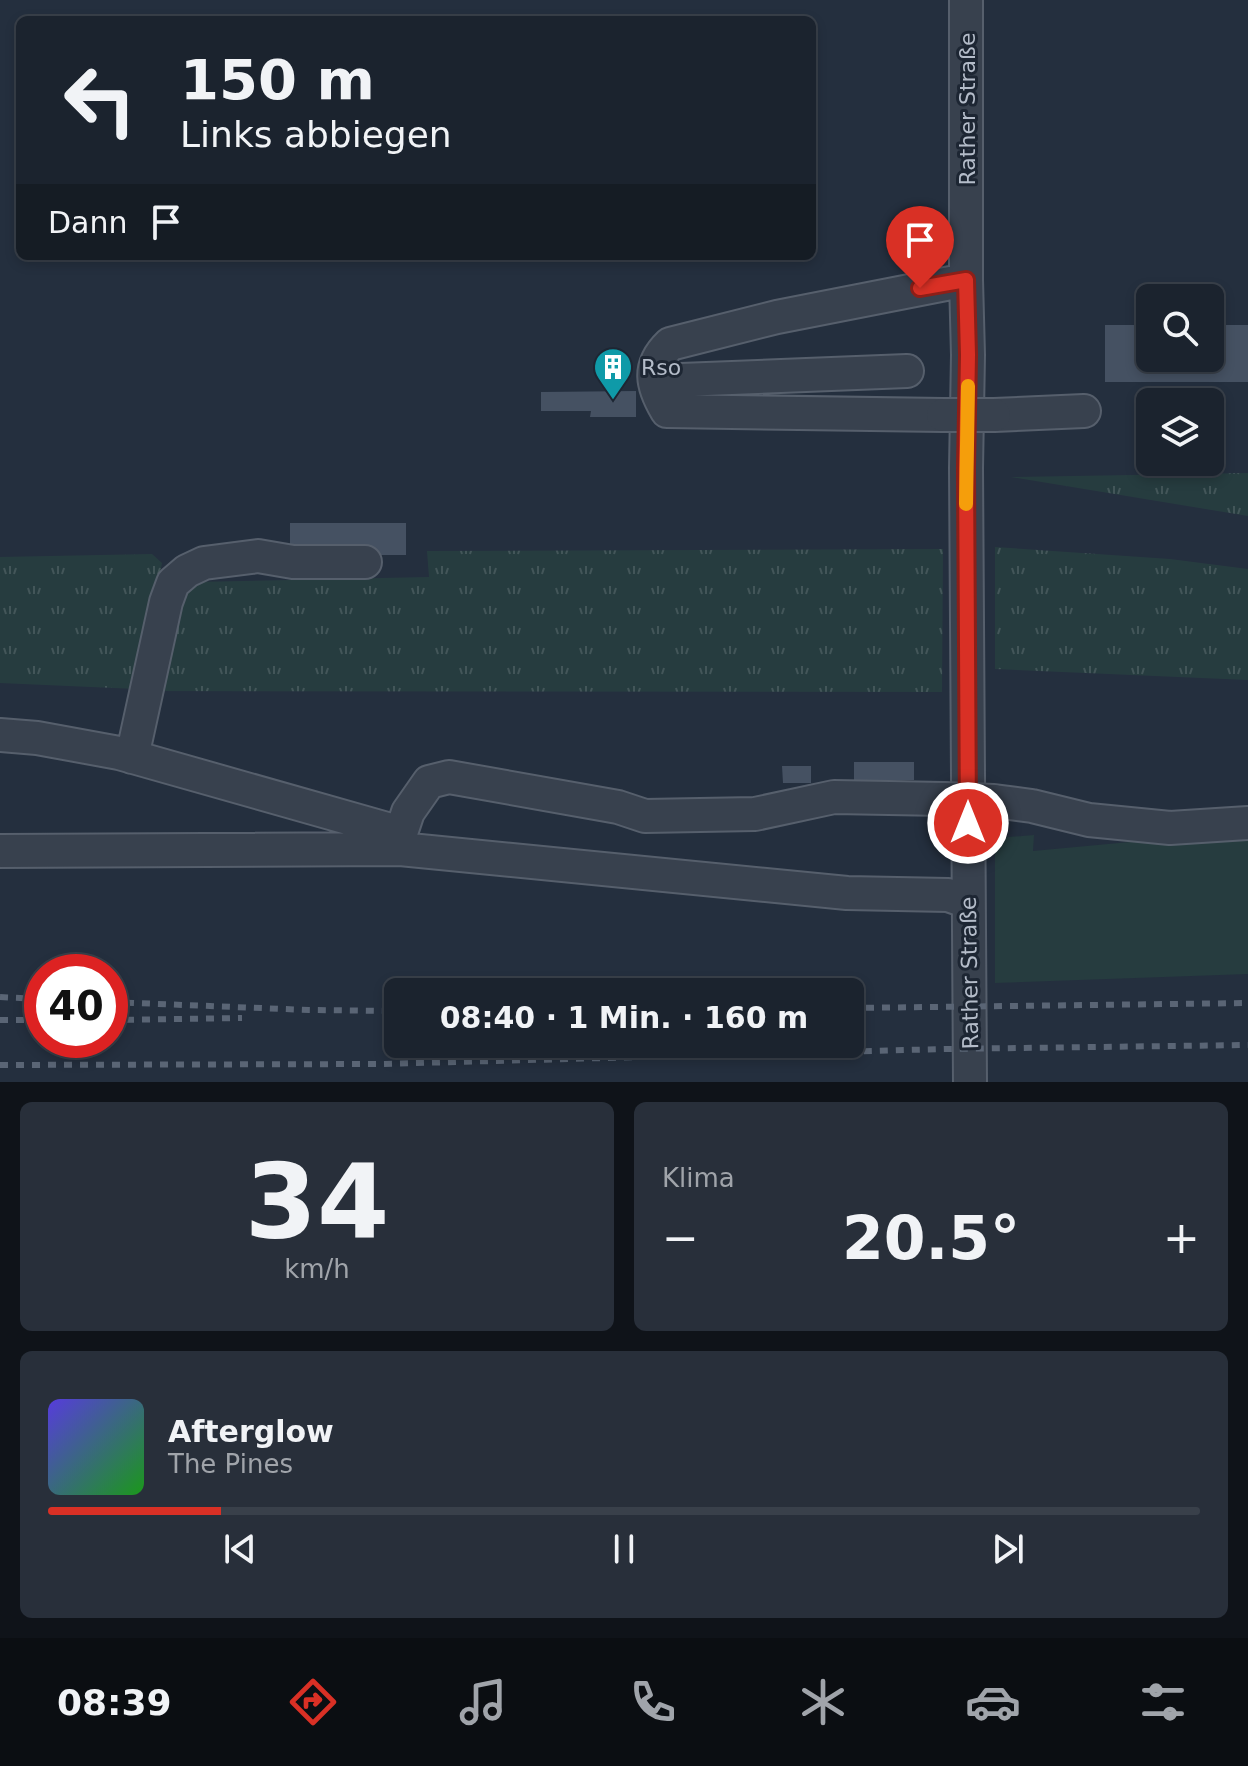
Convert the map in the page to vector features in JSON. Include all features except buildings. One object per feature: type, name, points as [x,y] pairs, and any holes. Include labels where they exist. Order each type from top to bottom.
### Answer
[{"type":"street","name":"Rather Straße","points":[[966,0],[970,1082]]},
{"type":"street","points":[[966,280],[777,317],[670,344],[659,354],[654,370],[655,391],[667,411],[943,415],[1084,411]]},
{"type":"street","points":[[655,381],[907,371]]},
{"type":"street","points":[[132,757],[166,602],[173,583],[187,571],[204,563],[258,556],[293,562],[365,562]]},
{"type":"street","points":[[0,735],[37,738],[132,757],[400,841]]},
{"type":"street","points":[[400,841],[408,812],[429,782],[449,777],[603,804],[645,816],[755,814],[834,797],[994,801],[1032,806],[1089,820],[1170,828],[1248,823]]},
{"type":"street","points":[[0,851],[400,841],[847,893],[948,895],[968,902]]},
{"type":"green space","points":[[1224,473],[1248,473],[1248,516],[1011,477],[1224,476]]},
{"type":"green space","points":[[995,547],[1170,559],[1248,569],[1248,680],[995,669]]},
{"type":"green space","points":[[943,549],[942,692],[154,691],[169,620],[192,582],[429,577],[427,551]]},
{"type":"green space","points":[[152,554],[162,563],[137,689],[0,683],[0,557]]},
{"type":"green space","points":[[1248,831],[1248,974],[995,983],[995,838],[1034,835],[1033,851]]},
{"type":"railway","points":[[0,997],[24,998]]},
{"type":"railway","points":[[128,1003],[384,1011]]},
{"type":"railway","points":[[864,1008],[1248,1003]]},
{"type":"railway","points":[[128,1020],[242,1018]]},
{"type":"railway","points":[[0,1020],[24,1020]]},
{"type":"railway","points":[[0,1065],[380,1064],[944,1049],[1248,1045]]},
{"type":"slow traffic","points":[[966,504],[968,386]]},
{"type":"place","name":"Rso","points":[[613,401]]},
{"type":"route","points":[[920,288],[966,280],[968,823]]}]
